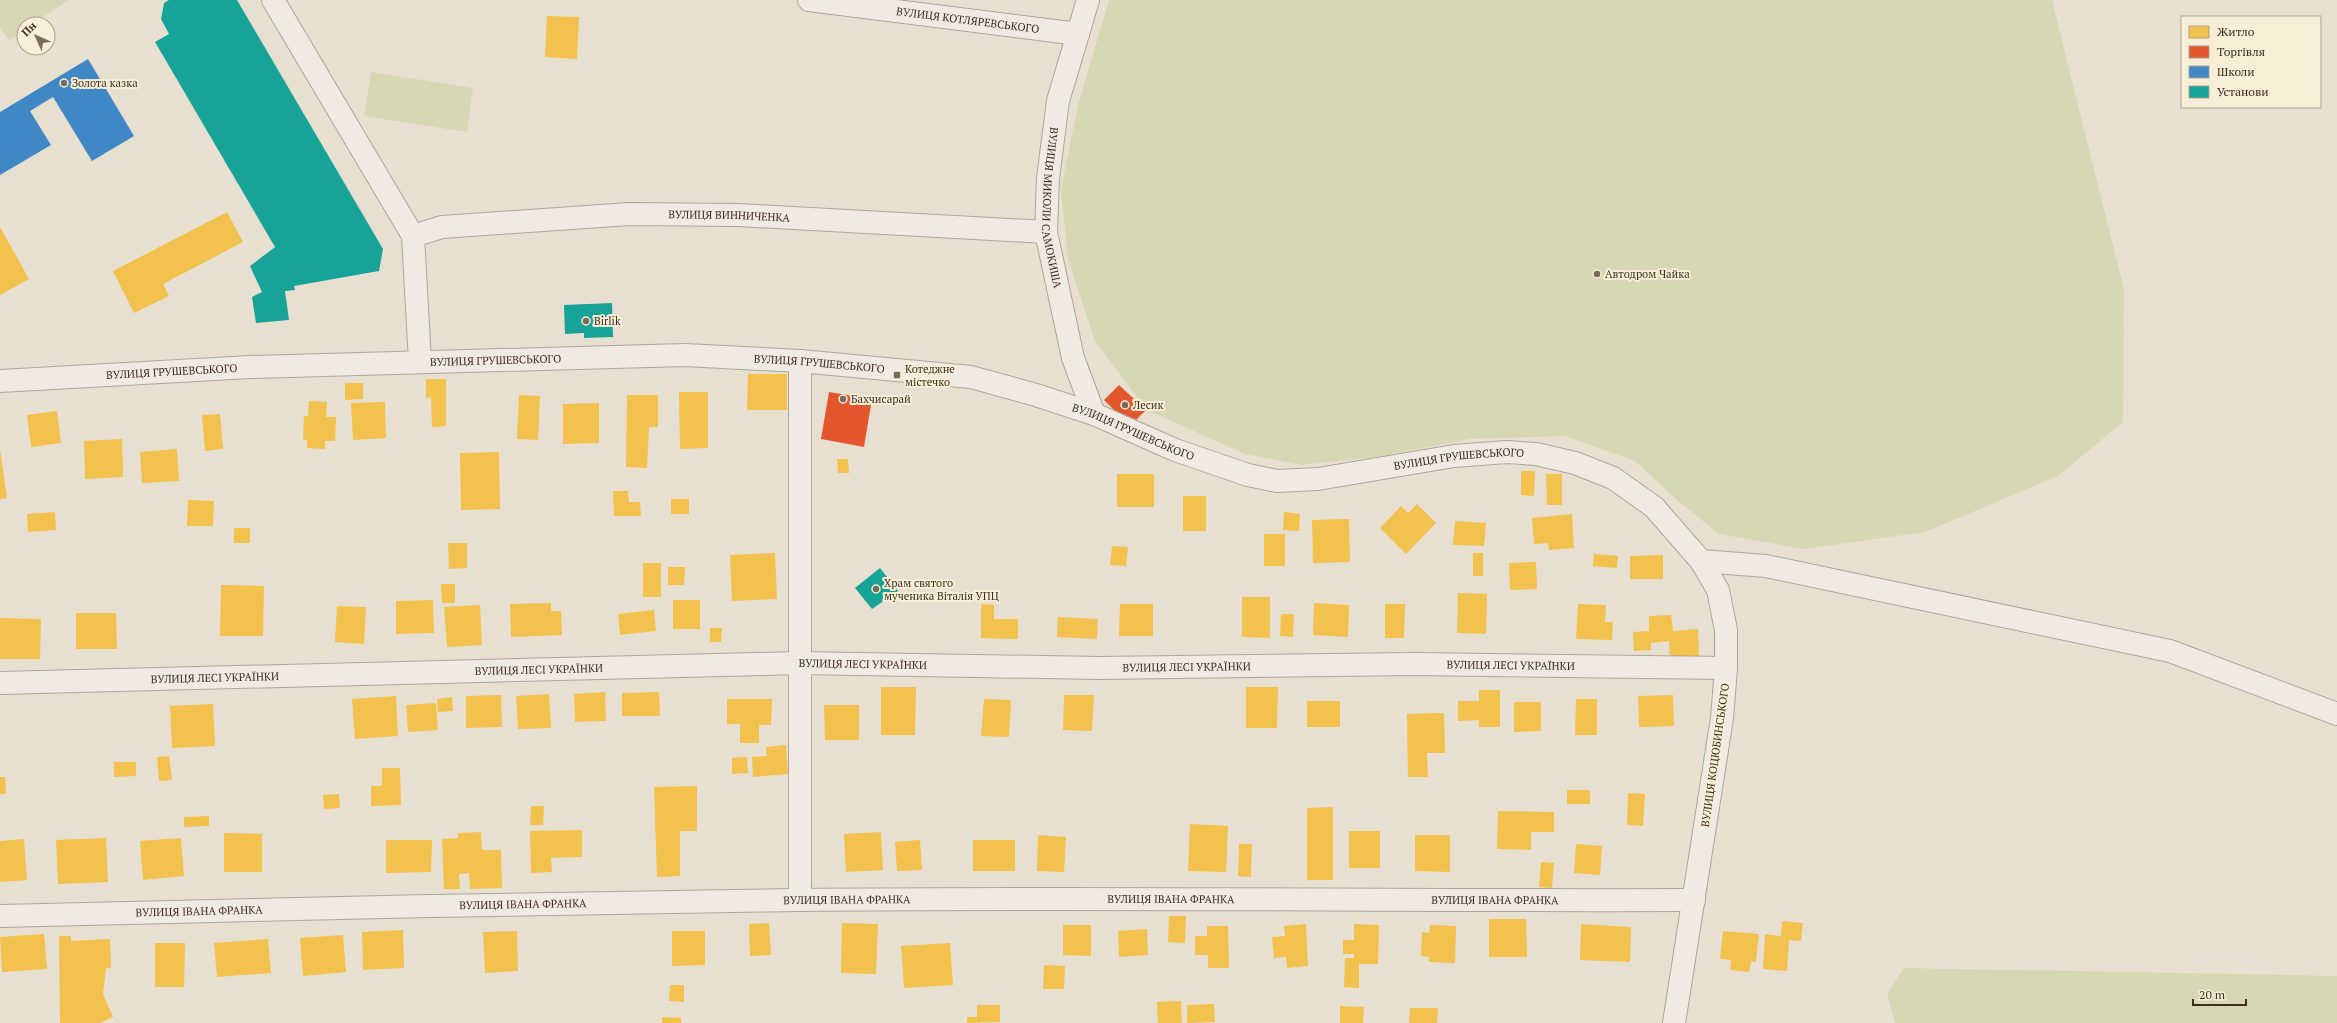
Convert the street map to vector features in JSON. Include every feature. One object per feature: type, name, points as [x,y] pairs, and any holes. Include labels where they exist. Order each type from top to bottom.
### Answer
[{"type":"street","points":[[273,0],[413,236],[420,362]]},
{"type":"street","name":"ВУЛИЦЯ КОТЛЯРЕВСЬКОГО","points":[[809,0],[1078,34]]},
{"type":"street","name":"ВУЛИЦЯ МИКОЛИ САМОКИША","points":[[1088,0],[1058,101],[1048,178],[1046,232],[1073,358],[1094,414]]},
{"type":"street","name":"ВУЛИЦЯ ВИННИЧЕНКА","points":[[413,236],[442,227],[629,214],[738,215],[1046,232]]},
{"type":"street","name":"ВУЛИЦЯ ГРУШЕВСЬКОГО","points":[[0,381],[250,367],[685,355],[800,361],[971,377],[1036,395],[1094,414],[1175,450],[1248,475],[1277,481],[1318,478],[1454,456],[1506,452],[1528,454],[1575,463],[1613,478],[1654,507]]},
{"type":"street","points":[[800,361],[800,900]]},
{"type":"street","name":"ВУЛИЦЯ КОЦЮБИНСЬКОГО","points":[[1654,507],[1701,561],[1718,590],[1726,630],[1726,668],[1722,718],[1674,1023]]},
{"type":"street","points":[[1701,561],[1766,566],[2170,651],[2337,714]]},
{"type":"street","name":"ВУЛИЦЯ ЛЕСІ УКРАЇНКИ","points":[[0,683],[799,663],[1100,668],[1415,664],[1726,668]]},
{"type":"street","name":"ВУЛИЦЯ ІВАНА ФРАНКА","points":[[0,916],[298,908],[800,900],[1226,898],[1694,900]]},
{"type":"green space","points":[[0,0],[68,0],[45,16],[16,16],[16,35],[9,40],[0,27]]},
{"type":"green space","name":"Автодром Чайка","points":[[1109,0],[2052,0],[2124,289],[2123,422],[2058,476],[1925,532],[1804,549],[1719,534],[1678,501],[1635,461],[1565,436],[1470,439],[1375,457],[1302,465],[1245,454],[1147,410],[1095,341],[1068,259],[1061,189],[1078,105]]},
{"type":"green space","points":[[371,72],[473,88],[467,132],[364,116]]},
{"type":"green space","points":[[1904,968],[2337,976],[2337,1023],[1895,1023],[1887,994]]},
{"type":"building: Житло","points":[[547,16],[579,17],[577,59],[545,57]]},
{"type":"building: Житло","points":[[227,212],[243,242],[163,284],[169,296],[134,313],[113,271]]},
{"type":"building: Житло","points":[[0,227],[29,279],[0,295]]},
{"type":"building: Житло","points":[[748,374],[787,374],[787,410],[747,410]]},
{"type":"building: Житло","points":[[426,379],[446,379],[446,426],[432,427],[431,397],[426,398]]},
{"type":"building: Житло","points":[[345,383],[363,383],[363,399],[345,400]]},
{"type":"building: Житло","points":[[679,392],[708,392],[708,448],[680,449]]},
{"type":"building: Житло","points":[[519,395],[540,396],[538,440],[517,439]]},
{"type":"building: Житло","points":[[627,395],[658,395],[658,427],[649,427],[647,468],[626,467]]},
{"type":"building: Житло","points":[[309,401],[327,402],[326,417],[336,417],[335,441],[325,441],[325,449],[307,448],[307,440],[303,440],[304,416],[308,416]]},
{"type":"building: Житло","points":[[385,402],[386,438],[353,440],[351,403]]},
{"type":"building: Житло","points":[[599,403],[599,443],[563,444],[563,404]]},
{"type":"building: Житло","points":[[57,411],[61,443],[31,447],[27,415]]},
{"type":"building: Житло","points":[[220,414],[223,449],[205,451],[202,415]]},
{"type":"building: Житло","points":[[122,439],[123,477],[85,479],[84,441]]},
{"type":"building: Житло","points":[[0,449],[7,498],[0,499]]},
{"type":"building: Житло","points":[[177,449],[179,481],[142,483],[140,452]]},
{"type":"building: Житло","points":[[499,452],[500,509],[461,510],[460,453]]},
{"type":"building: Житло","points":[[837,459],[848,459],[849,473],[838,473]]},
{"type":"building: Житло","points":[[1521,471],[1535,471],[1534,496],[1521,495]]},
{"type":"building: Житло","points":[[1117,474],[1154,474],[1154,507],[1117,507]]},
{"type":"building: Житло","points":[[1546,474],[1562,474],[1562,505],[1547,505]]},
{"type":"building: Житло","points":[[613,491],[628,491],[629,502],[640,502],[641,516],[614,516]]},
{"type":"building: Житло","points":[[1183,496],[1206,496],[1206,531],[1183,531]]},
{"type":"building: Житло","points":[[671,499],[689,499],[689,514],[671,514]]},
{"type":"building: Житло","points":[[188,500],[214,501],[213,526],[187,526]]},
{"type":"building: Житло","points":[[1417,504],[1436,523],[1406,554],[1380,528],[1401,506],[1408,513]]},
{"type":"building: Житло","points":[[55,512],[56,530],[28,532],[27,514]]},
{"type":"building: Житло","points":[[1284,512],[1300,514],[1299,531],[1283,530]]},
{"type":"building: Житло","points":[[1572,514],[1574,548],[1549,550],[1548,543],[1534,544],[1532,518]]},
{"type":"building: Житло","points":[[1349,519],[1350,562],[1313,563],[1312,520]]},
{"type":"building: Житло","points":[[1455,521],[1486,523],[1484,546],[1453,545]]},
{"type":"building: Житло","points":[[234,528],[250,528],[250,543],[234,543]]},
{"type":"building: Житло","points":[[1264,534],[1285,534],[1285,566],[1264,566]]},
{"type":"building: Житло","points":[[448,543],[467,543],[467,568],[449,569]]},
{"type":"building: Житло","points":[[1112,546],[1128,547],[1126,566],[1110,565]]},
{"type":"building: Житло","points":[[775,553],[777,599],[732,601],[730,555]]},
{"type":"building: Житло","points":[[1473,553],[1483,553],[1483,576],[1473,576]]},
{"type":"building: Житло","points":[[1594,554],[1618,556],[1617,568],[1593,566]]},
{"type":"building: Житло","points":[[1663,555],[1663,579],[1630,579],[1630,556]]},
{"type":"building: Житло","points":[[1536,562],[1537,589],[1510,590],[1509,563]]},
{"type":"building: Житло","points":[[643,563],[661,563],[661,597],[643,597]]},
{"type":"building: Житло","points":[[668,567],[685,567],[684,585],[668,585]]},
{"type":"building: Житло","points":[[441,584],[455,584],[455,603],[442,603]]},
{"type":"building: Житло","points":[[221,585],[264,586],[263,636],[220,636]]},
{"type":"building: Житло","points":[[1458,593],[1487,594],[1486,634],[1457,633]]},
{"type":"building: Житло","points":[[1242,597],[1270,597],[1270,638],[1242,637]]},
{"type":"building: Житло","points":[[433,600],[434,633],[396,634],[396,601]]},
{"type":"building: Житло","points":[[673,600],[700,600],[700,629],[673,629]]},
{"type":"building: Житло","points":[[551,603],[551,611],[561,611],[562,635],[511,637],[510,604]]},
{"type":"building: Житло","points":[[1314,603],[1349,605],[1348,637],[1313,635]]},
{"type":"building: Житло","points":[[981,604],[994,605],[994,619],[1018,619],[1018,639],[981,638]]},
{"type":"building: Житло","points":[[1120,604],[1153,604],[1153,636],[1119,636]]},
{"type":"building: Житло","points":[[1385,604],[1405,604],[1404,638],[1385,638]]},
{"type":"building: Житло","points":[[1578,604],[1606,605],[1605,622],[1613,622],[1612,640],[1576,639]]},
{"type":"building: Житло","points":[[480,605],[482,645],[447,647],[444,607]]},
{"type":"building: Житло","points":[[337,606],[366,607],[364,644],[335,642]]},
{"type":"building: Житло","points":[[654,610],[656,631],[620,635],[618,614]]},
{"type":"building: Житло","points":[[76,613],[116,613],[117,649],[76,649]]},
{"type":"building: Житло","points":[[1281,614],[1294,614],[1293,637],[1280,636]]},
{"type":"building: Житло","points":[[1671,615],[1673,631],[1698,629],[1699,658],[1670,660],[1669,641],[1651,643],[1651,650],[1634,651],[1633,632],[1649,631],[1649,616]]},
{"type":"building: Житло","points":[[1058,617],[1098,619],[1097,639],[1057,637]]},
{"type":"building: Житло","points":[[0,618],[41,619],[40,659],[0,659]]},
{"type":"building: Житло","points":[[710,628],[722,628],[721,642],[710,642]]},
{"type":"building: Житло","points":[[881,687],[916,687],[915,735],[881,735]]},
{"type":"building: Житло","points":[[1246,687],[1278,687],[1277,728],[1246,728]]},
{"type":"building: Житло","points":[[1479,690],[1500,690],[1500,727],[1479,727],[1479,720],[1458,721],[1458,701],[1479,701]]},
{"type":"building: Житло","points":[[605,692],[606,721],[575,722],[574,694]]},
{"type":"building: Житло","points":[[659,692],[660,716],[622,716],[622,693]]},
{"type":"building: Житло","points":[[549,694],[551,728],[518,729],[516,696]]},
{"type":"building: Житло","points":[[501,695],[502,727],[466,728],[466,696]]},
{"type":"building: Житло","points":[[1064,695],[1094,695],[1092,731],[1063,730]]},
{"type":"building: Житло","points":[[1673,695],[1674,726],[1639,727],[1638,696]]},
{"type":"building: Житло","points":[[396,696],[398,736],[355,739],[352,699]]},
{"type":"building: Житло","points":[[452,697],[453,711],[438,712],[437,699]]},
{"type":"building: Житло","points":[[727,699],[772,699],[771,725],[759,725],[759,743],[740,743],[740,724],[727,724]]},
{"type":"building: Житло","points":[[984,699],[1011,700],[1009,737],[981,736]]},
{"type":"building: Житло","points":[[1576,699],[1597,699],[1597,735],[1575,735]]},
{"type":"building: Житло","points":[[1307,701],[1340,701],[1340,727],[1307,727]]},
{"type":"building: Житло","points":[[1514,702],[1541,702],[1541,731],[1514,732]]},
{"type":"building: Житло","points":[[436,703],[438,730],[408,732],[406,705]]},
{"type":"building: Житло","points":[[213,704],[215,746],[172,748],[170,706]]},
{"type":"building: Житло","points":[[824,705],[859,705],[859,740],[825,740]]},
{"type":"building: Житло","points":[[1444,713],[1445,753],[1427,753],[1428,777],[1408,777],[1407,714]]},
{"type":"building: Житло","points":[[786,745],[788,774],[753,777],[752,757],[767,756],[766,747]]},
{"type":"building: Житло","points":[[169,756],[172,780],[159,781],[157,757]]},
{"type":"building: Житло","points":[[747,757],[748,773],[732,774],[732,758]]},
{"type":"building: Житло","points":[[114,762],[136,762],[136,776],[114,777]]},
{"type":"building: Житло","points":[[382,768],[400,768],[401,805],[371,806],[371,786],[382,786]]},
{"type":"building: Житло","points":[[0,777],[5,777],[6,794],[0,794]]},
{"type":"building: Житло","points":[[697,786],[697,831],[680,831],[680,876],[657,877],[654,787]]},
{"type":"building: Житло","points":[[1567,790],[1590,790],[1590,804],[1567,804]]},
{"type":"building: Житло","points":[[1628,793],[1645,794],[1643,826],[1627,825]]},
{"type":"building: Житло","points":[[339,794],[340,808],[324,809],[323,795]]},
{"type":"building: Житло","points":[[531,806],[544,806],[543,825],[530,825]]},
{"type":"building: Житло","points":[[1333,807],[1333,880],[1307,880],[1307,808]]},
{"type":"building: Житло","points":[[1498,811],[1554,812],[1554,832],[1531,832],[1531,850],[1497,849]]},
{"type":"building: Житло","points":[[209,816],[209,826],[184,827],[184,817]]},
{"type":"building: Житло","points":[[1190,824],[1228,826],[1226,872],[1188,871]]},
{"type":"building: Житло","points":[[582,830],[582,857],[551,858],[552,872],[531,873],[530,831]]},
{"type":"building: Житло","points":[[1349,831],[1380,831],[1380,868],[1349,868]]},
{"type":"building: Житло","points":[[481,832],[482,850],[501,850],[502,888],[470,889],[469,873],[459,874],[460,889],[444,889],[442,839],[458,838],[458,833]]},
{"type":"building: Житло","points":[[881,832],[883,870],[846,872],[844,834]]},
{"type":"building: Житло","points":[[224,833],[262,834],[262,872],[224,872]]},
{"type":"building: Житло","points":[[1038,835],[1066,837],[1064,872],[1037,871]]},
{"type":"building: Житло","points":[[1415,835],[1450,835],[1450,872],[1415,871]]},
{"type":"building: Житло","points":[[106,838],[108,882],[58,884],[56,840]]},
{"type":"building: Житло","points":[[181,838],[184,876],[143,880],[140,841]]},
{"type":"building: Житло","points":[[24,839],[27,880],[0,882],[0,841]]},
{"type":"building: Житло","points":[[386,840],[432,840],[431,872],[386,873]]},
{"type":"building: Житло","points":[[920,840],[922,870],[897,871],[895,842]]},
{"type":"building: Житло","points":[[973,840],[1015,840],[1015,871],[973,871]]},
{"type":"building: Житло","points":[[1239,844],[1252,844],[1251,877],[1238,876]]},
{"type":"building: Житло","points":[[1576,844],[1602,846],[1600,875],[1574,873]]},
{"type":"building: Житло","points":[[1541,862],[1554,863],[1552,888],[1539,887]]},
{"type":"building: Житло","points":[[1169,916],[1186,916],[1185,943],[1168,942]]},
{"type":"building: Житло","points":[[1489,919],[1526,919],[1527,957],[1489,957]]},
{"type":"building: Житло","points":[[1782,921],[1803,923],[1801,941],[1789,940],[1787,971],[1763,969],[1765,934],[1781,936]]},
{"type":"building: Житло","points":[[769,923],[771,955],[750,956],[749,924]]},
{"type":"building: Житло","points":[[842,923],[878,924],[876,974],[841,973]]},
{"type":"building: Житло","points":[[1306,924],[1308,966],[1287,968],[1286,957],[1274,958],[1272,937],[1285,936],[1284,926]]},
{"type":"building: Житло","points":[[1354,924],[1379,925],[1378,964],[1359,964],[1359,988],[1344,987],[1345,958],[1354,958],[1354,954],[1343,954],[1343,940],[1354,940]]},
{"type":"building: Житло","points":[[1581,924],[1631,927],[1630,962],[1580,960]]},
{"type":"building: Житло","points":[[1063,925],[1091,925],[1091,956],[1063,955]]},
{"type":"building: Житло","points":[[1430,925],[1456,926],[1455,963],[1429,962],[1429,957],[1421,956],[1422,932],[1429,933]]},
{"type":"building: Житло","points":[[1207,926],[1228,926],[1229,968],[1208,968],[1208,955],[1195,955],[1195,936],[1207,936]]},
{"type":"building: Житло","points":[[1147,929],[1148,955],[1119,957],[1118,931]]},
{"type":"building: Житло","points":[[403,930],[404,968],[363,970],[362,932]]},
{"type":"building: Житло","points":[[517,931],[518,971],[485,973],[483,932]]},
{"type":"building: Житло","points":[[672,931],[705,931],[705,965],[672,966]]},
{"type":"building: Житло","points":[[1723,931],[1759,934],[1756,962],[1751,961],[1749,972],[1730,970],[1731,960],[1720,959]]},
{"type":"building: Житло","points":[[44,934],[47,969],[2,972],[0,937]]},
{"type":"building: Житло","points":[[343,935],[346,972],[303,976],[300,938]]},
{"type":"building: Житло","points":[[59,936],[71,936],[71,941],[110,939],[111,968],[106,968],[103,994],[113,1017],[100,1023],[60,1023]]},
{"type":"building: Житло","points":[[268,939],[271,973],[217,977],[214,943]]},
{"type":"building: Житло","points":[[155,943],[185,943],[184,987],[155,987]]},
{"type":"building: Житло","points":[[950,943],[953,985],[904,988],[901,946]]},
{"type":"building: Житло","points":[[1044,965],[1065,966],[1064,989],[1043,989]]},
{"type":"building: Житло","points":[[670,985],[684,985],[684,1002],[669,1001]]},
{"type":"building: Житло","points":[[1181,1001],[1182,1023],[1158,1023],[1157,1002]]},
{"type":"building: Житло","points":[[1214,1004],[1215,1022],[1187,1023],[1187,1005]]},
{"type":"building: Житло","points":[[977,1005],[1000,1005],[1000,1022],[967,1023],[967,1017],[977,1017]]},
{"type":"building: Житло","points":[[1340,1006],[1364,1007],[1363,1023],[1340,1023]]},
{"type":"building: Житло","points":[[1410,1008],[1438,1008],[1437,1023],[1409,1023]]},
{"type":"building: Житло","points":[[662,1017],[681,1018],[681,1023],[662,1023]]},
{"type":"building: Торгівля","name":"Лесик","points":[[1119,385],[1146,410],[1130,426],[1104,400]]},
{"type":"building: Торгівля","points":[[829,392],[872,399],[864,447],[821,439]]},
{"type":"building: Школи","points":[[88,59],[134,136],[92,161],[53,97],[30,111],[51,145],[0,175],[0,112]]},
{"type":"building: Установи","points":[[169,0],[237,0],[383,249],[379,271],[294,286],[295,290],[285,291],[289,320],[256,323],[252,297],[262,292],[250,266],[275,247],[155,42],[169,34],[161,19],[164,3]]},
{"type":"building: Установи","points":[[612,303],[613,337],[584,338],[584,333],[565,334],[564,305]]},
{"type":"building: Установи","name":"Храм святого мученика Віталія УПЦ","points":[[880,568],[898,591],[872,609],[855,588]]},
{"type":"place","name":"Золота казка","points":[[64,83]]},
{"type":"place","name":"Автодром Чайка","points":[[1597,274]]},
{"type":"place","name":"Birlik","points":[[586,321]]},
{"type":"place","name":"Котеджне містечко","points":[[897,375]]},
{"type":"place","name":"Бахчисарай","points":[[843,399]]},
{"type":"place","name":"Лесик","points":[[1125,405]]},
{"type":"place","name":"Храм святого мученика Віталія УПЦ","points":[[876,589]]}]
